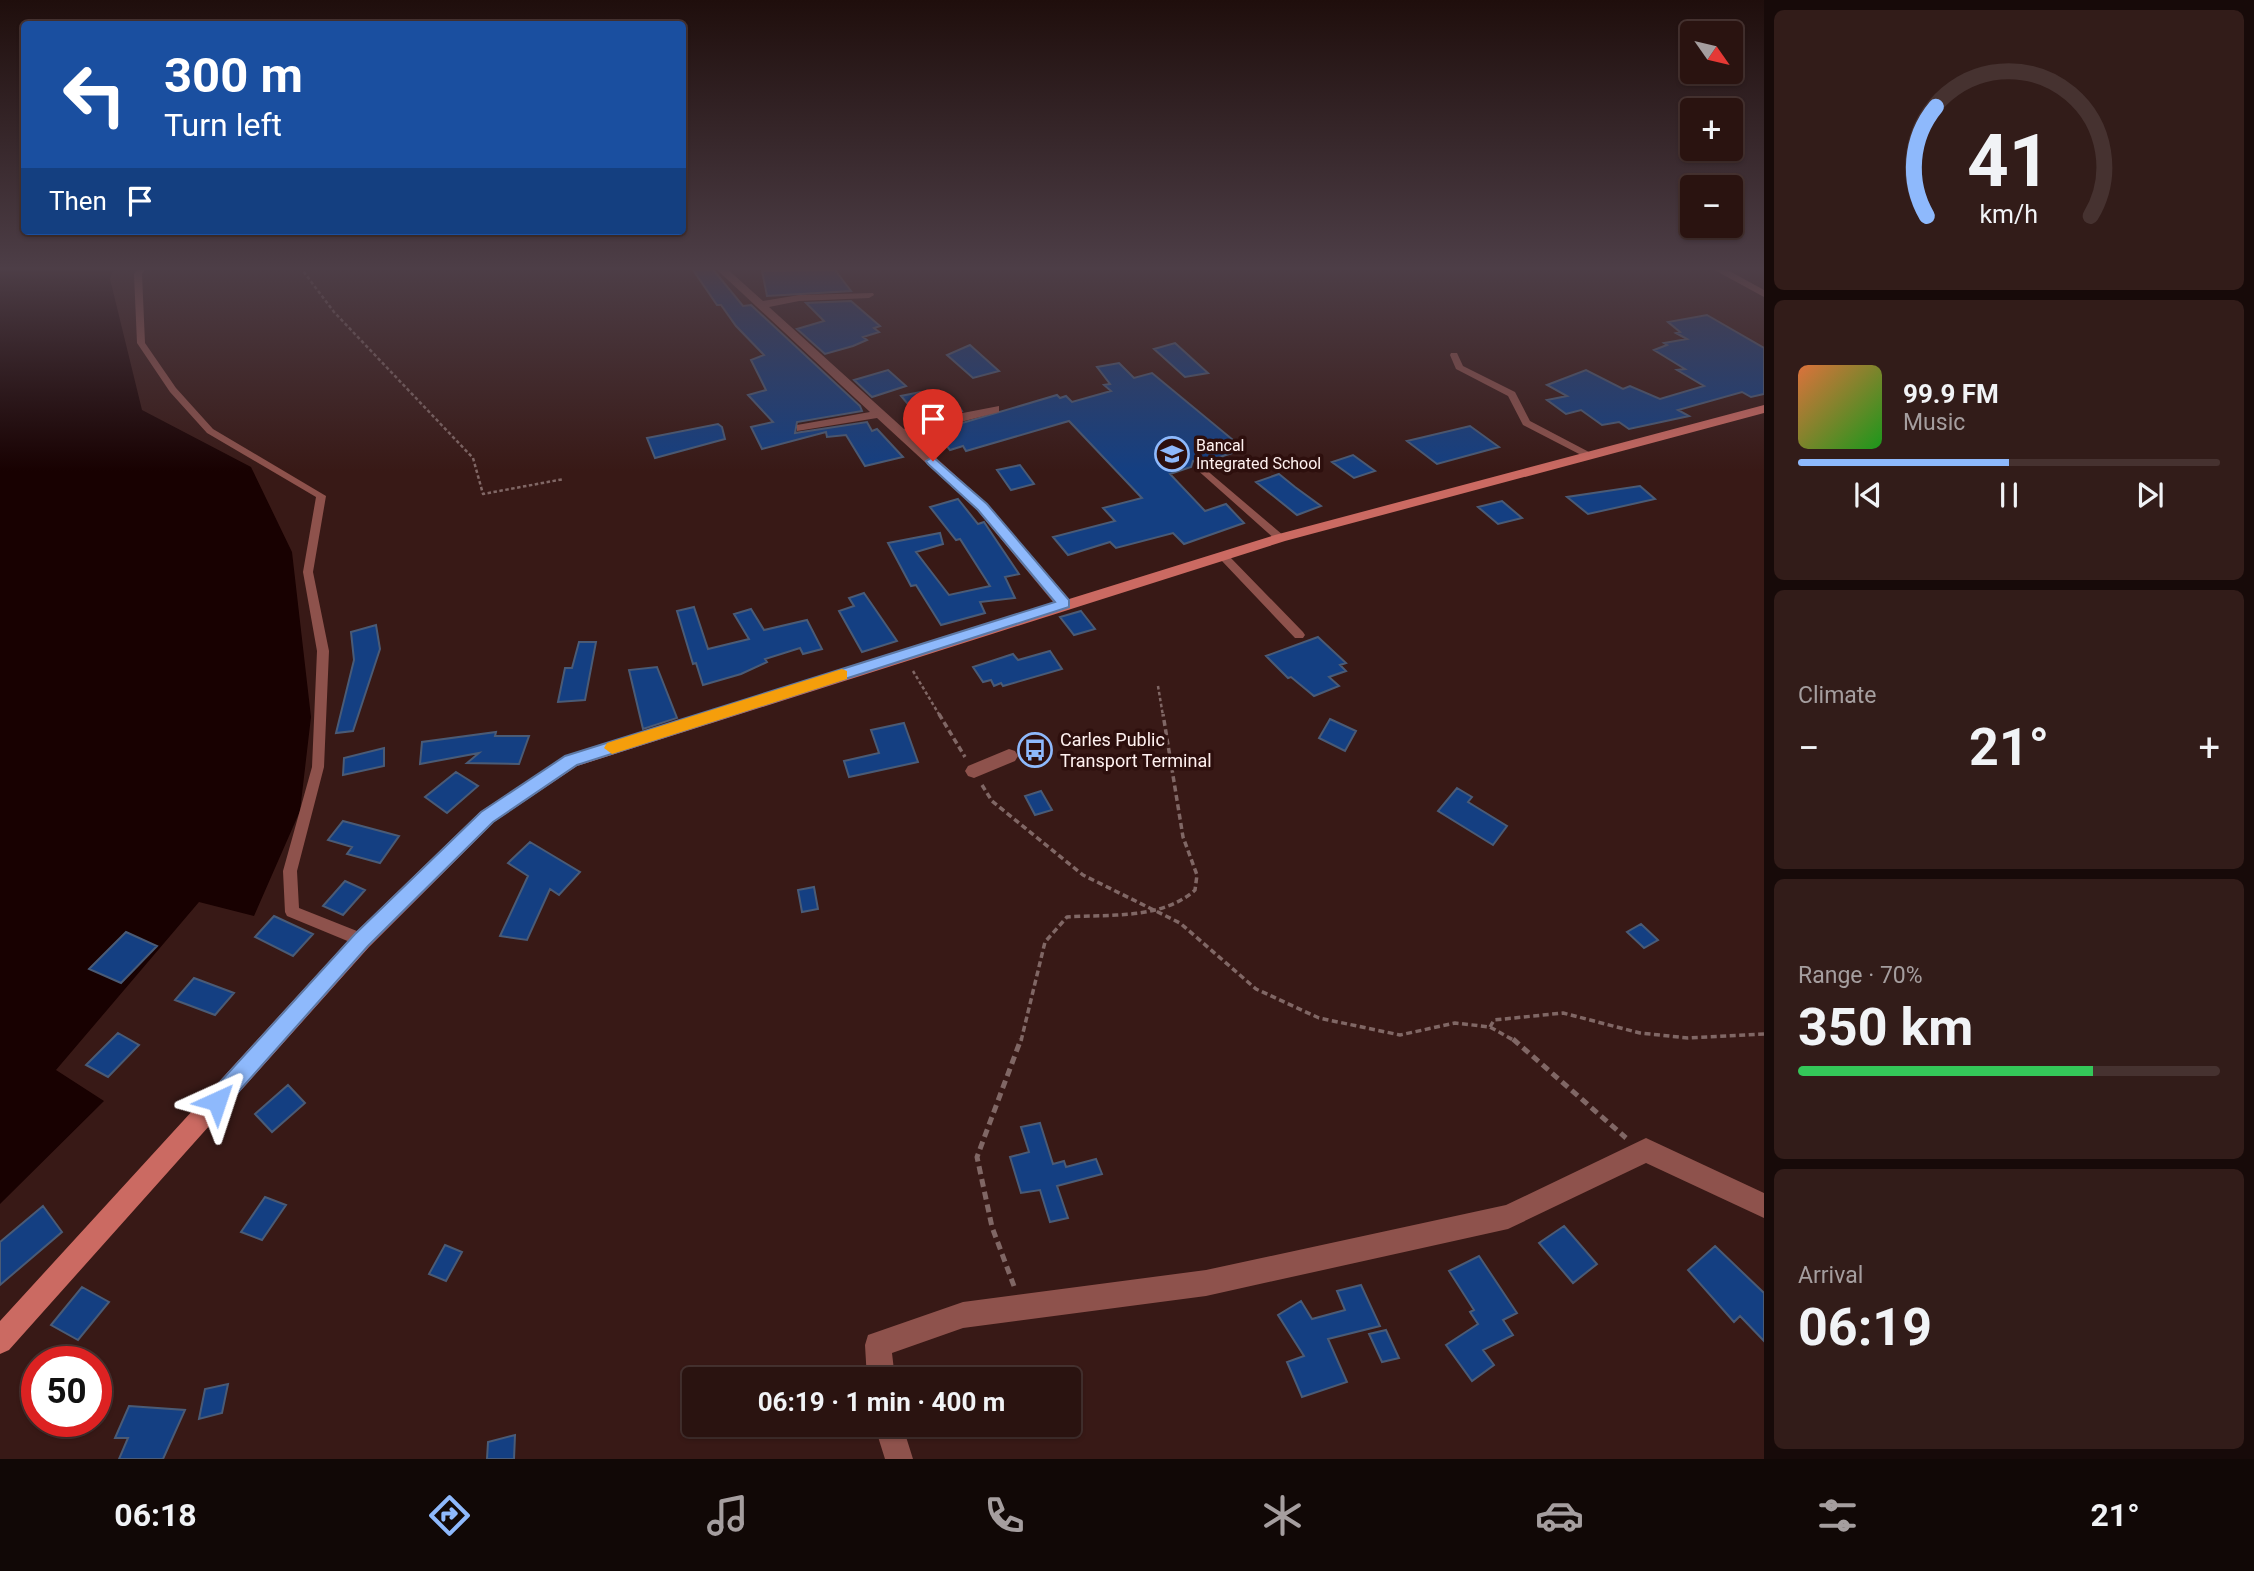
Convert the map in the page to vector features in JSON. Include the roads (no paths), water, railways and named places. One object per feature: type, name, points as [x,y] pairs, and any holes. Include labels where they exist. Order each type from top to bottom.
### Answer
[{"type":"main road","points":[[0,1341],[362,940],[487,817],[571,761],[1064,604],[1225,558],[1280,538],[1586,454],[1764,409]]},
{"type":"street","points":[[795,335],[982,507],[1064,604]]},
{"type":"street","points":[[903,434],[942,421],[995,409]]},
{"type":"street","points":[[802,428],[880,414]]},
{"type":"street","points":[[974,771],[1009,756]]},
{"type":"street","points":[[880,1367],[878,1345],[963,1315],[1206,1283],[1508,1217],[1646,1150],[1764,1206]]},
{"type":"street","points":[[892,1437],[900,1459]]},
{"type":"lane","points":[[141,335],[141,343],[173,390],[210,431],[321,496],[308,572],[323,651],[318,766],[290,871],[292,912],[362,940]]},
{"type":"lane","points":[[1454,355],[1459,367],[1512,394],[1526,423],[1586,454]]},
{"type":"lane","points":[[1197,465],[1280,538]]},
{"type":"lane","points":[[1225,558],[1299,635]]},
{"type":"place","name":"Bancal Integrated School","points":[[1172,454]]},
{"type":"place","name":"Carles Public Transport Terminal","points":[[1035,750]]}]
